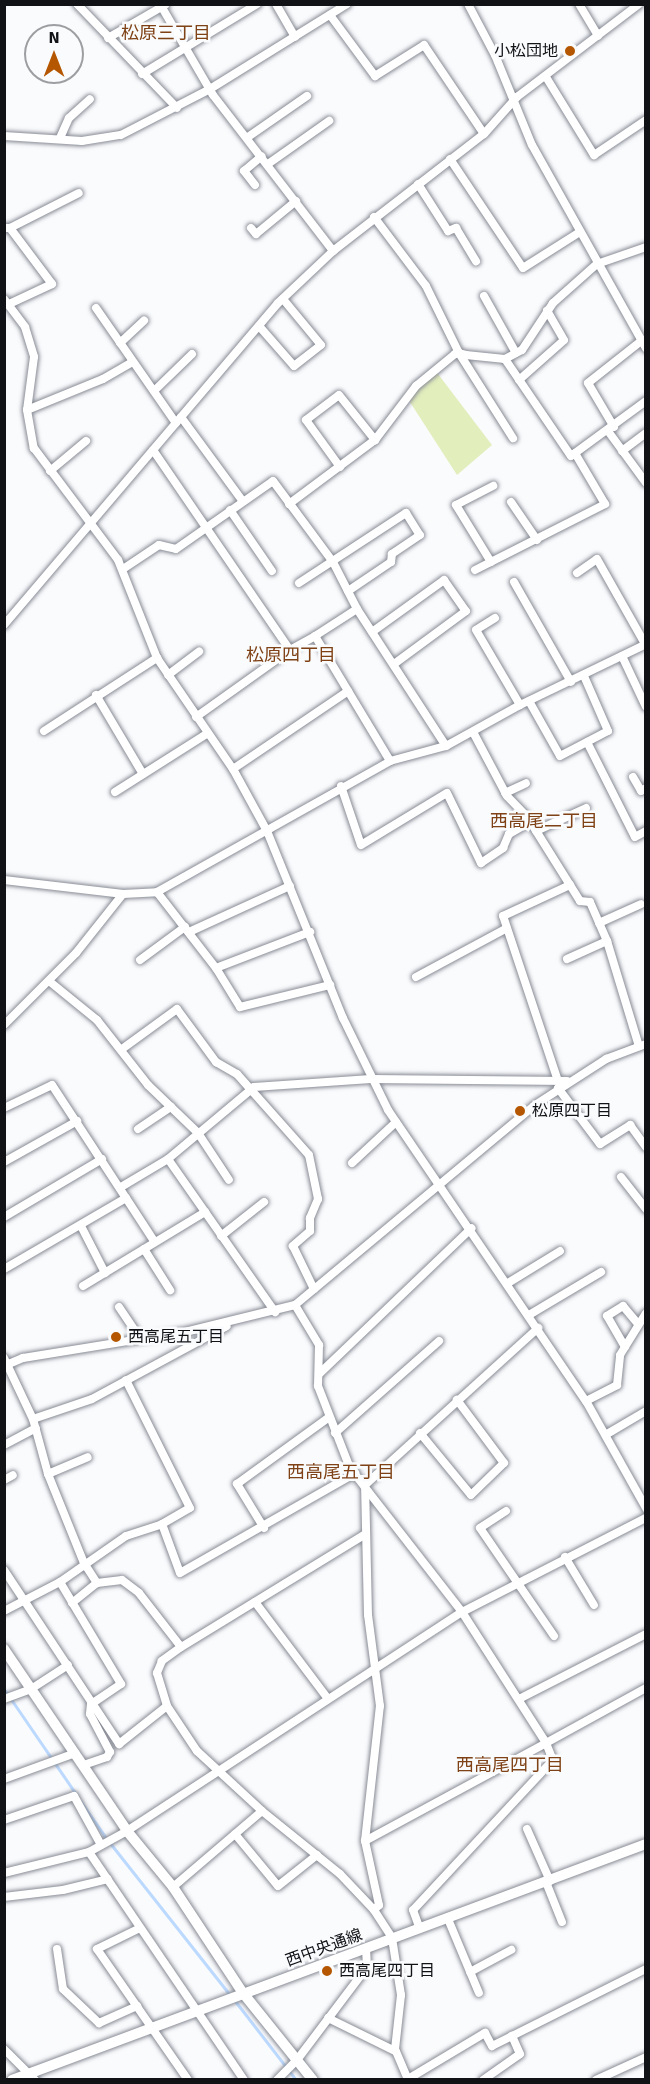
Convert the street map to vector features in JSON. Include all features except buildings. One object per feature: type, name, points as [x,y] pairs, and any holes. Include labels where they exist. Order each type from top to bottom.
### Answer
[{"type":"street","points":[[77,4],[177,108]]},
{"type":"street","points":[[142,74],[257,4]]},
{"type":"street","points":[[276,4],[296,37]]},
{"type":"street","points":[[4,136],[102,141],[177,108],[347,4]]},
{"type":"street","points":[[468,4],[495,55],[532,145],[644,345],[588,383],[622,451],[645,483]]},
{"type":"street","points":[[579,4],[598,36]]},
{"type":"street","points":[[4,625],[283,299],[333,251],[374,217],[484,134],[513,101],[639,4]]},
{"type":"street","points":[[108,38],[163,5],[210,89],[333,251]]},
{"type":"street","points":[[330,15],[375,76],[424,45],[484,134]]},
{"type":"street","points":[[546,77],[594,155],[645,120]]},
{"type":"street","points":[[248,137],[308,96]]},
{"type":"street","points":[[60,138],[69,118],[90,99]]},
{"type":"street","points":[[255,185],[244,171],[329,121]]},
{"type":"street","points":[[450,159],[523,268],[580,232]]},
{"type":"street","points":[[418,184],[448,231],[456,228],[476,261]]},
{"type":"street","points":[[79,193],[8,228],[52,284],[7,302],[25,327],[34,357],[27,410],[34,448],[123,569],[157,658],[233,770],[267,831],[310,932],[330,986],[371,1079],[396,1122],[472,1228],[586,1401],[607,1434],[645,1508]]},
{"type":"street","points":[[251,228],[256,234],[296,201]]},
{"type":"street","points":[[374,217],[426,286],[459,353],[513,438]]},
{"type":"street","points":[[289,504],[375,440],[416,386],[449,356],[459,353],[505,359],[516,353],[547,311],[597,264],[645,248]]},
{"type":"street","points":[[484,296],[516,353]]},
{"type":"street","points":[[259,326],[294,366],[321,345],[283,299]]},
{"type":"street","points":[[96,308],[154,391],[242,500]]},
{"type":"street","points":[[519,380],[564,340],[547,311]]},
{"type":"street","points":[[120,343],[144,321]]},
{"type":"street","points":[[154,391],[192,354]]},
{"type":"street","points":[[505,359],[571,456],[611,429],[645,401]]},
{"type":"street","points":[[27,410],[103,379],[133,362]]},
{"type":"street","points":[[340,467],[306,420],[339,395],[375,440]]},
{"type":"street","points":[[622,451],[645,432]]},
{"type":"street","points":[[50,471],[86,441]]},
{"type":"street","points":[[153,450],[290,650]]},
{"type":"street","points":[[475,570],[605,504],[575,453]]},
{"type":"street","points":[[123,569],[159,545],[176,549],[242,500],[273,481],[333,562],[357,609],[446,746]]},
{"type":"street","points":[[491,562],[456,505],[493,486]]},
{"type":"street","points":[[512,502],[537,540]]},
{"type":"street","points":[[230,510],[272,571]]},
{"type":"street","points":[[299,583],[333,562],[340,553],[406,513],[420,535],[392,554],[391,562],[348,591]]},
{"type":"street","points":[[4,880],[123,894],[157,892],[267,831],[341,786],[390,761],[446,746],[520,705],[572,682],[645,644],[597,559],[577,573]]},
{"type":"street","points":[[372,632],[444,580],[465,612],[394,664]]},
{"type":"street","points":[[514,582],[572,682]]},
{"type":"street","points":[[196,717],[290,650],[357,609]]},
{"type":"street","points":[[495,618],[476,630],[520,705]]},
{"type":"street","points":[[315,636],[390,761]]},
{"type":"street","points":[[168,675],[199,652]]},
{"type":"street","points":[[622,656],[645,707]]},
{"type":"street","points":[[44,731],[96,695],[157,658]]},
{"type":"street","points":[[529,701],[560,756],[608,731],[584,676]]},
{"type":"street","points":[[233,770],[348,691]]},
{"type":"street","points":[[96,695],[143,774]]},
{"type":"street","points":[[98,1583],[84,1563],[48,1474],[34,1423],[6,1363],[45,1353],[237,1320],[295,1305],[561,1083],[606,1059],[642,1045],[607,941],[590,902],[580,901],[530,822],[505,793],[473,732]]},
{"type":"street","points":[[115,792],[208,733]]},
{"type":"street","points":[[587,742],[635,837],[645,831]]},
{"type":"street","points":[[633,777],[641,790],[645,788]]},
{"type":"street","points":[[505,793],[526,783]]},
{"type":"street","points":[[341,786],[361,844],[447,793],[481,863],[503,849],[509,834],[530,822]]},
{"type":"street","points":[[536,831],[586,808]]},
{"type":"street","points":[[570,885],[503,916],[561,1083],[600,1144],[630,1125],[645,1147]]},
{"type":"street","points":[[140,960],[187,929],[290,886]]},
{"type":"street","points":[[157,892],[216,968],[240,1007],[330,986]]},
{"type":"street","points":[[4,1025],[83,945],[123,894]]},
{"type":"street","points":[[599,923],[641,904]]},
{"type":"street","points":[[416,977],[507,928]]},
{"type":"street","points":[[216,968],[310,932]]},
{"type":"street","points":[[567,958],[607,941]]},
{"type":"street","points":[[49,981],[97,1020],[148,1085],[198,1133],[229,1180]]},
{"type":"street","points":[[122,1049],[177,1009],[216,1062],[237,1074],[309,1155],[318,1199],[310,1218],[310,1231],[293,1246],[314,1289]]},
{"type":"street","points":[[121,1187],[168,1159],[250,1090],[371,1079],[561,1083]]},
{"type":"street","points":[[4,1108],[52,1085],[121,1187],[154,1241]]},
{"type":"street","points":[[138,1129],[171,1107]]},
{"type":"street","points":[[4,1162],[77,1121]]},
{"type":"street","points":[[352,1163],[396,1122]]},
{"type":"street","points":[[4,1217],[102,1159]]},
{"type":"street","points":[[168,1159],[275,1312]]},
{"type":"street","points":[[621,1177],[645,1209]]},
{"type":"street","points":[[4,1269],[126,1198]]},
{"type":"street","points":[[221,1236],[264,1202]]},
{"type":"street","points":[[83,1286],[205,1212]]},
{"type":"street","points":[[81,1226],[105,1273]]},
{"type":"street","points":[[319,1374],[472,1228]]},
{"type":"street","points":[[144,1249],[170,1290]]},
{"type":"street","points":[[508,1283],[560,1251]]},
{"type":"street","points":[[529,1315],[601,1272]]},
{"type":"street","points":[[295,1305],[319,1345],[319,1374],[328,1418],[355,1473],[462,1612],[519,1699],[546,1743],[553,1760],[413,1910],[420,1929]]},
{"type":"street","points":[[625,1347],[607,1316],[623,1306],[638,1324]]},
{"type":"street","points":[[119,1307],[140,1338]]},
{"type":"street","points":[[586,1401],[617,1385],[625,1347],[645,1313]]},
{"type":"street","points":[[4,1445],[34,1423],[92,1399],[237,1320]]},
{"type":"street","points":[[374,1910],[378,1905],[365,1841],[380,1706],[368,1615],[364,1535],[365,1485],[538,1328]]},
{"type":"street","points":[[335,1433],[439,1341]]},
{"type":"street","points":[[4,1611],[60,1582],[84,1563],[126,1536],[162,1524],[190,1508],[126,1380]]},
{"type":"street","points":[[420,1433],[471,1495],[504,1463],[457,1400]]},
{"type":"street","points":[[607,1434],[645,1411]]},
{"type":"street","points":[[264,1528],[237,1484],[328,1418]]},
{"type":"street","points":[[48,1474],[88,1457]]},
{"type":"street","points":[[162,1524],[180,1573],[264,1528],[355,1473]]},
{"type":"street","points":[[4,1480],[13,1475]]},
{"type":"street","points":[[506,1511],[480,1528],[520,1582],[555,1636]]},
{"type":"street","points":[[4,1873],[89,1851],[127,1832],[219,1768],[462,1612],[565,1557],[645,1518]]},
{"type":"street","points":[[364,1535],[181,1647],[162,1660],[157,1673],[167,1706],[197,1751],[219,1768],[262,1812],[317,1855],[374,1910],[392,1938],[402,1995],[395,2051],[408,2079],[485,2033],[492,2046],[645,1969]]},
{"type":"street","points":[[565,1557],[594,1605]]},
{"type":"street","points":[[4,1570],[119,1744],[167,1706]]},
{"type":"street","points":[[72,1603],[98,1583],[122,1580],[139,1593],[181,1647]]},
{"type":"street","points":[[60,1582],[121,1684],[93,1703],[90,1714],[110,1752],[107,1757],[84,1765]]},
{"type":"street","points":[[255,1602],[328,1698]]},
{"type":"street","points":[[519,1699],[645,1634]]},
{"type":"street","points":[[4,1649],[127,1832],[173,1887],[243,1993],[313,2079]]},
{"type":"street","points":[[4,1699],[31,1689],[68,1665]]},
{"type":"street","points":[[365,1841],[645,1688]]},
{"type":"street","points":[[4,1779],[75,1753]]},
{"type":"street","points":[[4,1820],[75,1796],[101,1845]]},
{"type":"street","points":[[173,1887],[262,1812]]},
{"type":"street","points":[[527,1829],[562,1922]]},
{"type":"street","points":[[235,1834],[278,1886],[317,1855]]},
{"type":"street","name":"西中央通線","points":[[12,2079],[32,2076],[152,2027],[645,1844]]},
{"type":"street","points":[[89,1851],[244,2079]]},
{"type":"street","points":[[4,1897],[63,1890],[108,1880]]},
{"type":"street","points":[[448,1919],[478,1993]]},
{"type":"street","points":[[141,1928],[97,1949],[188,2079]]},
{"type":"street","points":[[277,2079],[297,2060],[367,1967],[366,1948]]},
{"type":"street","points":[[57,1949],[63,1989],[99,2024],[137,2006]]},
{"type":"street","points":[[470,1972],[511,1950]]},
{"type":"street","points":[[328,2018],[395,2051]]},
{"type":"street","points":[[483,2079],[520,2054],[512,2036]]},
{"type":"street","points":[[4,2049],[32,2076]]},
{"type":"street","points":[[596,2079],[631,2066],[645,2057]]},
{"type":"street","points":[[631,2066],[645,2066]]},
{"type":"green space","points":[[435,370],[492,445],[457,475],[408,399]]},
{"type":"waterway","points":[[4,1689],[76,1794]]},
{"type":"waterway","points":[[81,1802],[106,1838],[231,1996]]},
{"type":"waterway","points":[[235,2001],[296,2080]]},
{"type":"place","name":"小松団地","points":[[570,51]]},
{"type":"place","name":"松原四丁目","points":[[520,1111]]},
{"type":"place","name":"西高尾五丁目","points":[[116,1337]]},
{"type":"place","name":"西高尾四丁目","points":[[327,1971]]},
{"type":"district","name":"松原三丁目","points":[[166,33]]},
{"type":"district","name":"松原四丁目","points":[[291,655]]},
{"type":"district","name":"西高尾二丁目","points":[[544,821]]},
{"type":"district","name":"西高尾五丁目","points":[[341,1472]]},
{"type":"district","name":"西高尾四丁目","points":[[510,1765]]}]
